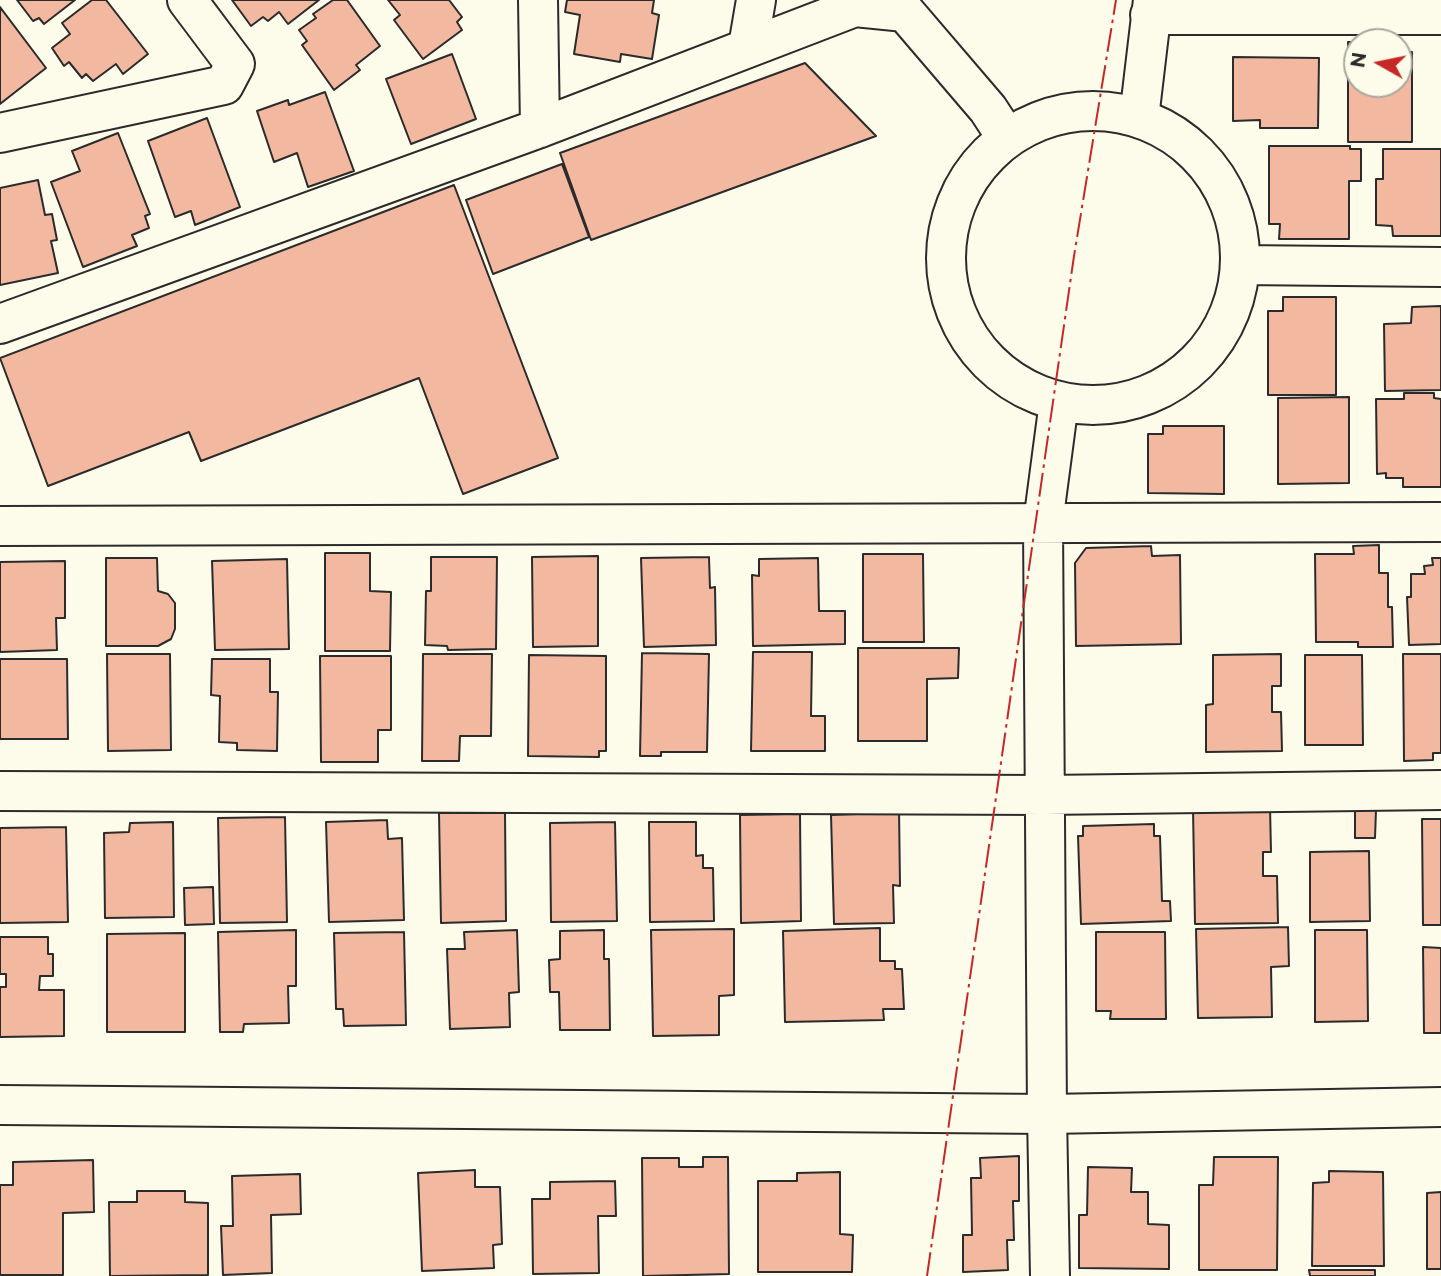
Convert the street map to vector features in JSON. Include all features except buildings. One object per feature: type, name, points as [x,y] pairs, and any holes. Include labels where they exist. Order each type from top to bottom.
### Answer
[{"type":"street","points":[[0,133],[225,85],[235,64],[187,0]]},
{"type":"street","points":[[538,0],[540,128]]},
{"type":"street","points":[[748,47],[756,0]]},
{"type":"street","points":[[0,324],[540,128],[855,7],[905,12],[988,109],[1005,135]]},
{"type":"street","points":[[1139,118],[1151,7],[1441,15]]},
{"type":"street","points":[[1102,110],[1139,118],[1161,127],[1182,139],[1215,174],[1227,195],[1235,218],[1240,265],[1236,294],[1226,321],[1211,345],[1192,367],[1169,384],[1144,396],[1116,404],[1088,406],[1059,402],[1037,394],[998,371],[969,337],[951,295],[947,272],[949,226],[956,205],[978,165],[1005,135],[1062,113],[1102,110]]},
{"type":"street","points":[[1240,265],[1441,267]]},
{"type":"street","points":[[1050,1276],[1046,1114],[1043,523],[1059,402]]},
{"type":"street","points":[[0,526],[1441,522]]},
{"type":"street","points":[[0,791],[1045,795],[1441,790]]},
{"type":"street","points":[[0,1105],[1046,1114],[1441,1107]]},
{"type":"power","points":[[927,1276],[1074,256],[1116,0]]}]
